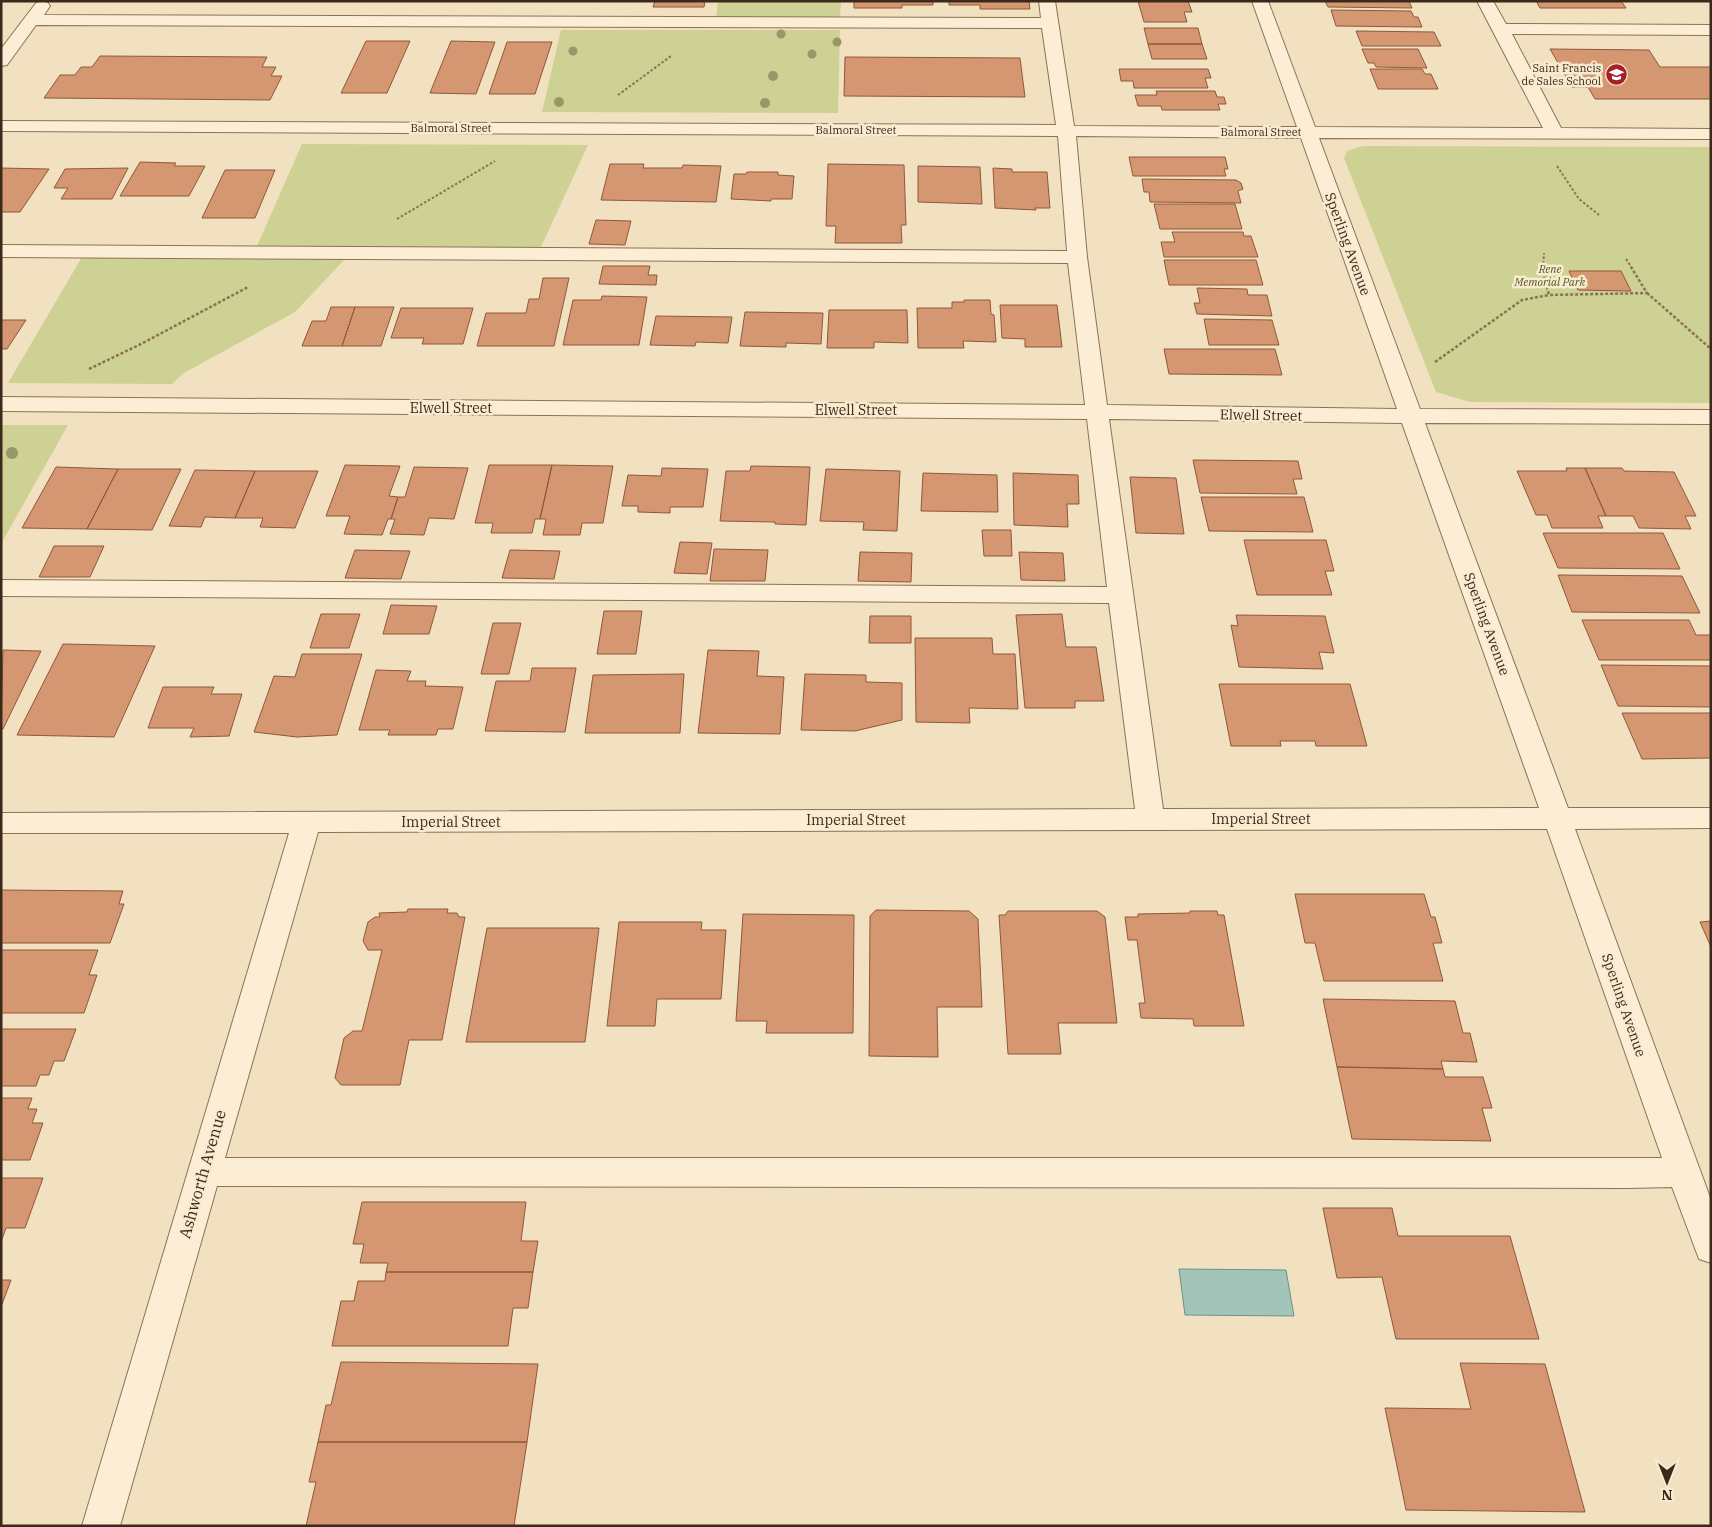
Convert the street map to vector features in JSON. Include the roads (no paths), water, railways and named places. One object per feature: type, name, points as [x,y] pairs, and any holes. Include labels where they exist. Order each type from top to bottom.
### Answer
[{"type":"street","points":[[1,61],[46,1]]},
{"type":"street","points":[[1047,1],[1067,131],[1077,257],[1150,819]]},
{"type":"street","name":"Sperling Avenue","points":[[1260,1],[1306,132],[1412,416],[1711,1248]]},
{"type":"street","points":[[1485,1],[1555,134]]},
{"type":"street","points":[[10,24],[31,22],[727,21],[1049,23]]},
{"type":"street","points":[[1501,30],[1711,30]]},
{"type":"street","name":"Balmoral Street","points":[[1,126],[1711,134]]},
{"type":"street","points":[[1,251],[1077,257]]},
{"type":"street","name":"Elwell Street","points":[[1,404],[1098,412],[1708,421]]},
{"type":"street","points":[[1,588],[1121,595]]},
{"type":"street","name":"Imperial Street","points":[[1,823],[1150,819],[1557,820],[1711,818]]},
{"type":"street","name":"Ashworth Avenue","points":[[101,1526],[306,823]]},
{"type":"street","points":[[203,1172],[1477,1174],[1683,1172]]},
{"type":"water","points":[[1179,1269],[1286,1270],[1294,1316],[1185,1315]]},
{"type":"place","name":"Saint Francis de Sales School","points":[[1617,74]]},
{"type":"park label","name":"Rene Memorial Park","points":[[1550,275]]}]
